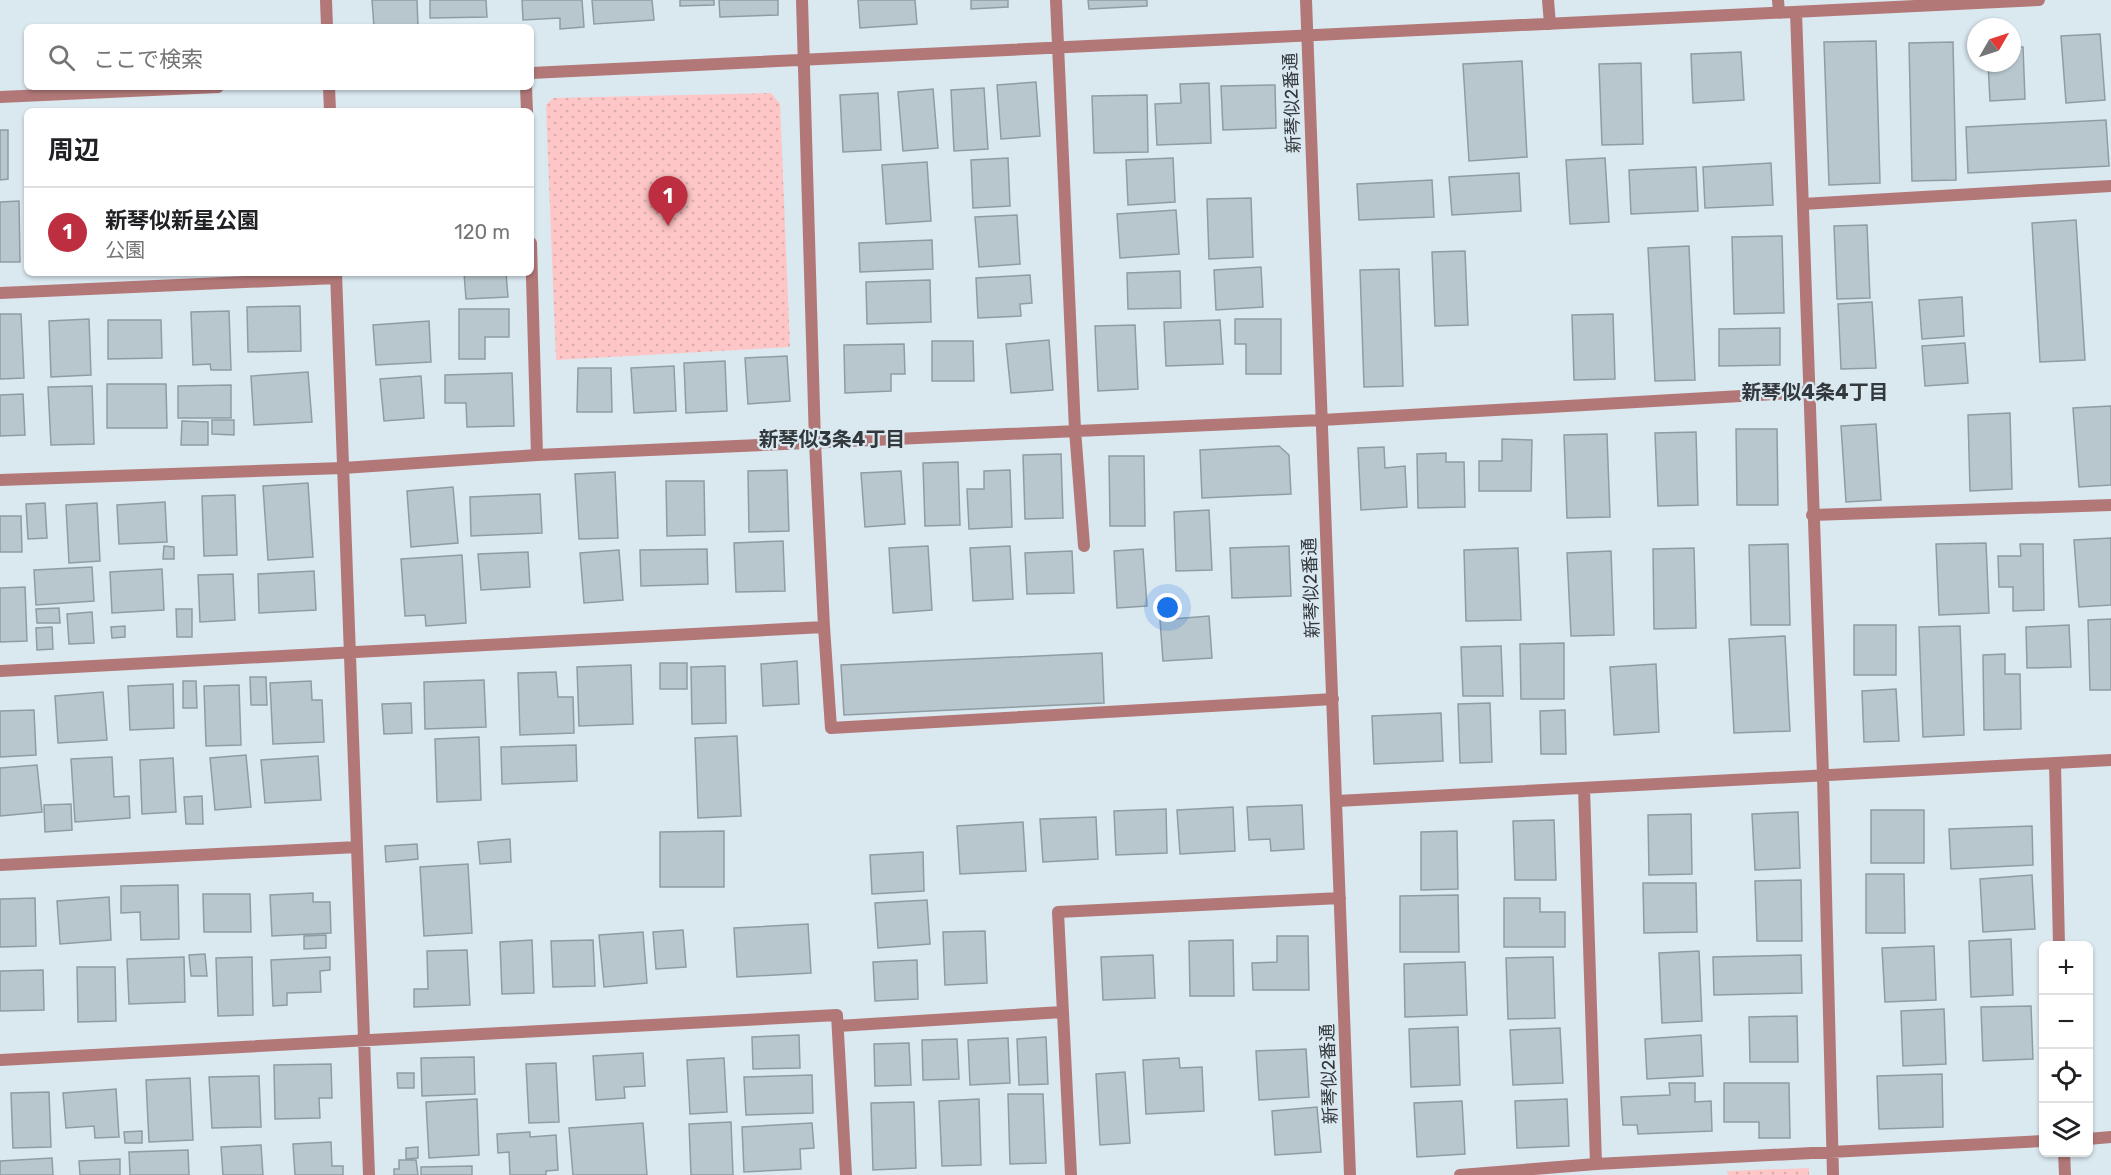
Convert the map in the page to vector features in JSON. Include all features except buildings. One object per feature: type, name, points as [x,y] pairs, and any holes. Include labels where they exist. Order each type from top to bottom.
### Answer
[{"type":"street","points":[[326,0],[327,24]]},
{"type":"street","points":[[802,0],[815,442],[831,728],[1333,699]]},
{"type":"street","points":[[1056,0],[1075,430],[1084,546]]},
{"type":"street","name":"新琴似2番通","points":[[1306,0],[1350,1175]]},
{"type":"street","points":[[1548,0],[1550,24]]},
{"type":"street","points":[[1778,0],[1779,13]]},
{"type":"street","points":[[534,73],[2039,0]]},
{"type":"street","points":[[1796,12],[1823,776],[1833,1175]]},
{"type":"street","points":[[0,97],[153,90]]},
{"type":"street","points":[[329,90],[330,108]]},
{"type":"street","points":[[526,90],[527,108]]},
{"type":"street","points":[[1803,204],[2111,186]]},
{"type":"street","points":[[0,293],[336,276],[369,1175]]},
{"type":"street","points":[[532,276],[537,455]]},
{"type":"street","points":[[0,480],[343,468],[537,455],[1322,420],[1809,392]]},
{"type":"street","points":[[1812,515],[2111,505]]},
{"type":"street","points":[[0,671],[824,627]]},
{"type":"street","points":[[1337,801],[2111,760]]},
{"type":"street","points":[[2055,763],[2059,941]]},
{"type":"street","points":[[1584,788],[1596,1164]]},
{"type":"street","points":[[0,865],[357,847]]},
{"type":"street","points":[[1071,1175],[1058,912],[1340,898]]},
{"type":"street","points":[[838,1026],[1062,1012]]},
{"type":"street","points":[[0,1060],[837,1015],[846,1175]]},
{"type":"street","points":[[2093,1139],[2111,1137]]},
{"type":"street","points":[[1460,1175],[1596,1164],[2039,1141]]},
{"type":"street","points":[[2064,1157],[2065,1175]]},
{"type":"shaded area","points":[[771,93],[780,104],[790,347],[556,360],[546,105],[553,98]]},
{"type":"shaded area","points":[[1809,1168],[1809,1175],[1728,1175],[1727,1171]]},
{"type":"place","name":"新琴似新星公園","points":[[668,226]]},
{"type":"district","name":"新琴似4条4丁目","points":[[1815,392]]},
{"type":"district","name":"新琴似3条4丁目","points":[[832,439]]}]
